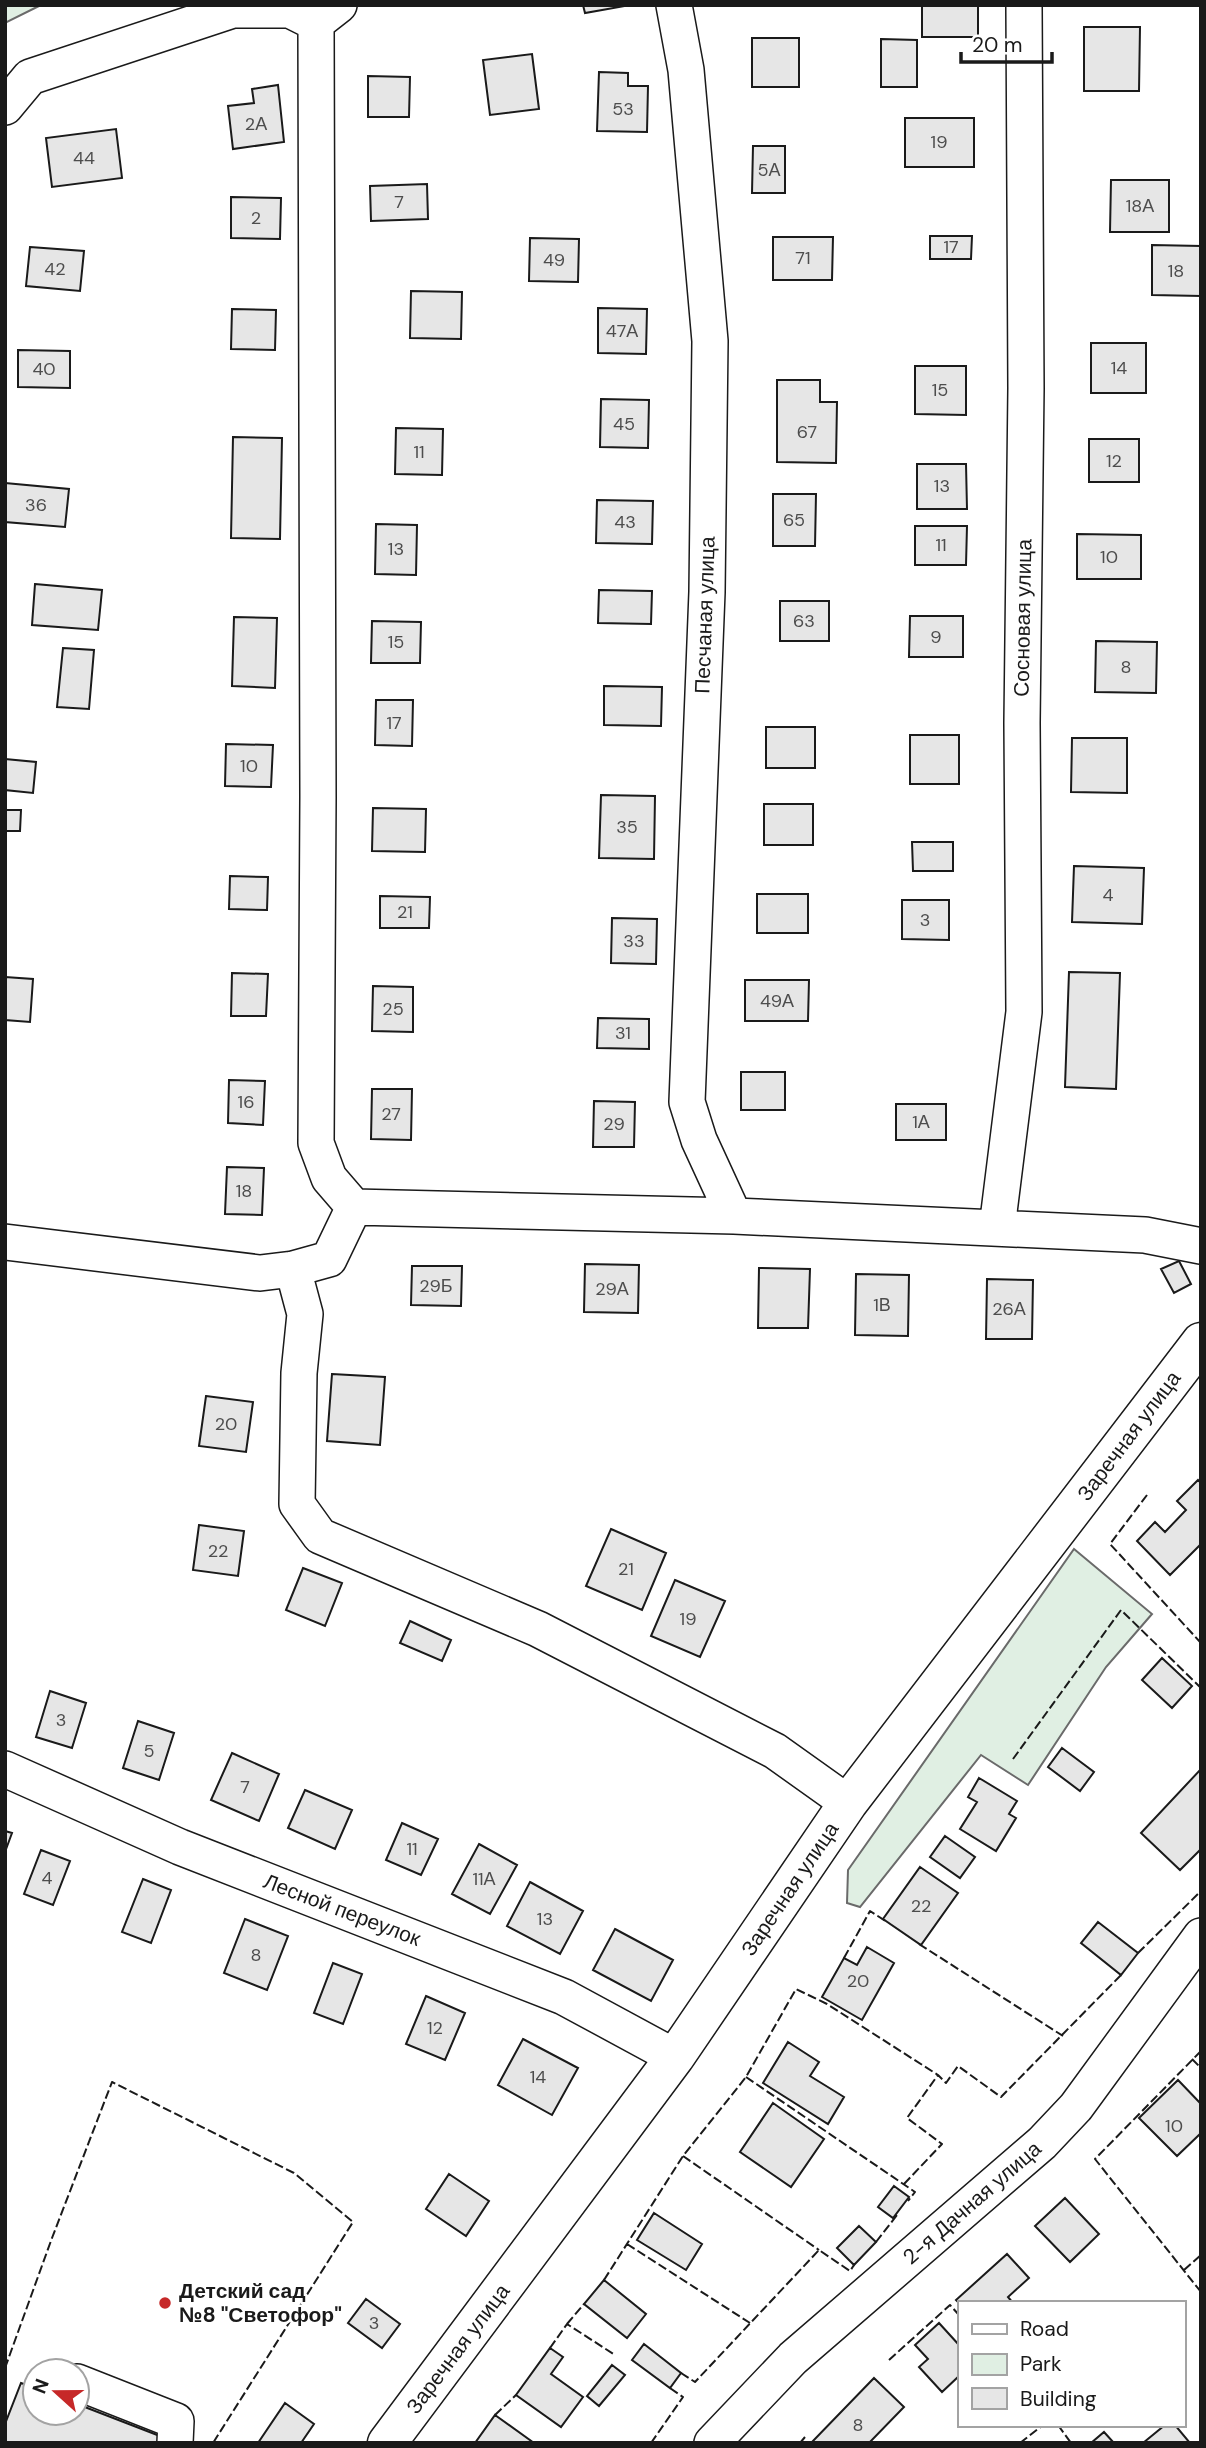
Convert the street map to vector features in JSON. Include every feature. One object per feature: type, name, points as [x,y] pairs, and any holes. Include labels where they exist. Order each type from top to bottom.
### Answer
[{"type":"main road","name":"Заречная улица","points":[[387,2443],[675,2057],[848,1803],[1201,1342]]},
{"type":"street","name":"Песчаная улица","points":[[674,5],[686,70],[710,341],[707,592],[687,1102],[699,1140],[734,1216]]},
{"type":"street","name":"Сосновая улица","points":[[997,1228],[1024,1012],[1024,5]]},
{"type":"street","points":[[5,107],[30,77],[233,10],[290,10],[327,14],[316,1143],[329,1178],[354,1207],[734,1216],[1145,1234],[1201,1246]]},
{"type":"street","points":[[5,1242],[260,1273],[293,1269],[329,1259],[354,1207]]},
{"type":"street","points":[[293,1269],[305,1314],[299,1373],[297,1504],[320,1536],[538,1629],[775,1751],[848,1803]]},
{"type":"street","name":"Лесной переулок","points":[[5,1769],[180,1847],[564,1997],[675,2057]]},
{"type":"street","name":"2-я Дачная улица","points":[[712,2443],[793,2358],[1042,2143],[1076,2107],[1201,1936]]},
{"type":"street","points":[[91,2388],[176,2421],[175,2443]]},
{"type":"green space","points":[[5,5],[41,5],[5,23]]},
{"type":"green space","points":[[1074,1549],[1152,1614],[1106,1667],[1028,1785],[981,1755],[860,1907],[847,1903],[848,1870]]},
{"type":"building","points":[[583,5],[625,5],[625,6],[585,13]]},
{"type":"building","points":[[922,5],[978,5],[978,37],[922,37]]},
{"type":"building","points":[[1084,27],[1140,27],[1139,91],[1084,91]]},
{"type":"building","points":[[752,38],[799,38],[799,87],[752,87]]},
{"type":"building","points":[[881,39],[917,40],[917,87],[881,87]]},
{"type":"building","points":[[532,54],[539,109],[490,115],[483,60]]},
{"type":"building","points":[[599,72],[628,73],[628,86],[648,86],[647,132],[597,131]]},
{"type":"building","points":[[368,76],[410,77],[409,117],[368,117]]},
{"type":"building","points":[[278,85],[284,142],[233,149],[228,106],[254,103],[252,89]]},
{"type":"building","points":[[905,118],[974,118],[974,167],[905,167]]},
{"type":"building","points":[[116,129],[122,178],[52,187],[46,138]]},
{"type":"building","points":[[753,146],[785,146],[785,193],[752,193]]},
{"type":"building","points":[[1111,180],[1169,180],[1169,232],[1110,232]]},
{"type":"building","points":[[427,184],[428,219],[371,221],[370,186]]},
{"type":"building","points":[[231,197],[281,198],[280,239],[231,238]]},
{"type":"building","points":[[930,236],[972,236],[971,259],[930,259]]},
{"type":"building","points":[[773,237],[833,237],[832,280],[773,280]]},
{"type":"building","points":[[530,238],[579,239],[578,282],[529,281]]},
{"type":"building","points":[[1152,245],[1201,246],[1201,296],[1152,295]]},
{"type":"building","points":[[30,247],[84,251],[80,291],[26,286]]},
{"type":"building","points":[[411,291],[462,292],[461,339],[410,338]]},
{"type":"building","points":[[598,308],[647,309],[646,354],[598,353]]},
{"type":"building","points":[[232,309],[276,310],[275,350],[231,349]]},
{"type":"building","points":[[1091,343],[1146,343],[1146,393],[1091,393]]},
{"type":"building","points":[[18,350],[70,351],[70,388],[18,387]]},
{"type":"building","points":[[915,366],[966,366],[966,415],[915,414]]},
{"type":"building","points":[[777,380],[820,380],[820,402],[837,402],[836,463],[777,462]]},
{"type":"building","points":[[601,399],[649,400],[648,448],[600,447]]},
{"type":"building","points":[[396,428],[443,429],[442,475],[395,474]]},
{"type":"building","points":[[233,437],[282,438],[280,539],[231,538]]},
{"type":"building","points":[[1089,439],[1139,439],[1139,482],[1089,482]]},
{"type":"building","points":[[917,464],[966,464],[967,509],[917,509]]},
{"type":"building","points":[[5,483],[69,489],[65,527],[5,522]]},
{"type":"building","points":[[773,494],[816,494],[815,546],[773,546]]},
{"type":"building","points":[[597,500],[653,501],[652,544],[596,543]]},
{"type":"building","points":[[376,524],[417,525],[416,575],[375,574]]},
{"type":"building","points":[[915,526],[967,526],[966,565],[915,565]]},
{"type":"building","points":[[1077,534],[1141,535],[1141,579],[1077,579]]},
{"type":"building","points":[[35,584],[102,590],[98,630],[32,625]]},
{"type":"building","points":[[599,590],[652,591],[651,624],[598,623]]},
{"type":"building","points":[[780,601],[829,601],[829,641],[780,641]]},
{"type":"building","points":[[910,616],[963,616],[963,657],[909,657]]},
{"type":"building","points":[[234,617],[277,618],[275,688],[232,686]]},
{"type":"building","points":[[372,621],[421,622],[420,663],[371,663]]},
{"type":"building","points":[[1096,641],[1157,642],[1156,693],[1095,692]]},
{"type":"building","points":[[63,648],[94,650],[89,709],[57,707]]},
{"type":"building","points":[[604,686],[662,687],[661,726],[604,725]]},
{"type":"building","points":[[376,700],[413,700],[412,746],[375,745]]},
{"type":"building","points":[[766,727],[815,727],[815,768],[766,768]]},
{"type":"building","points":[[910,735],[959,735],[959,784],[910,784]]},
{"type":"building","points":[[1072,738],[1127,738],[1127,793],[1071,792]]},
{"type":"building","points":[[226,744],[273,745],[271,787],[225,786]]},
{"type":"building","points":[[5,759],[36,762],[33,793],[5,790]]},
{"type":"building","points":[[601,795],[655,796],[654,859],[599,858]]},
{"type":"building","points":[[764,804],[813,804],[813,845],[764,845]]},
{"type":"building","points":[[373,808],[426,809],[425,852],[372,851]]},
{"type":"building","points":[[5,810],[21,810],[20,831],[5,831]]},
{"type":"building","points":[[912,842],[953,842],[953,871],[913,871]]},
{"type":"building","points":[[1074,866],[1144,868],[1142,924],[1072,922]]},
{"type":"building","points":[[230,876],[268,877],[267,910],[229,909]]},
{"type":"building","points":[[757,894],[808,894],[808,933],[757,933]]},
{"type":"building","points":[[380,896],[430,897],[429,928],[380,928]]},
{"type":"building","points":[[902,900],[949,900],[949,940],[902,939]]},
{"type":"building","points":[[612,918],[657,919],[656,964],[611,963]]},
{"type":"building","points":[[1069,972],[1120,973],[1116,1089],[1065,1087]]},
{"type":"building","points":[[232,973],[268,974],[266,1016],[231,1016]]},
{"type":"building","points":[[5,977],[33,979],[30,1022],[5,1020]]},
{"type":"building","points":[[745,980],[809,980],[808,1021],[745,1021]]},
{"type":"building","points":[[373,986],[413,987],[413,1032],[372,1031]]},
{"type":"building","points":[[598,1018],[649,1019],[649,1049],[597,1048]]},
{"type":"building","points":[[741,1072],[785,1072],[785,1110],[741,1110]]},
{"type":"building","points":[[229,1080],[265,1081],[263,1125],[228,1123]]},
{"type":"building","points":[[372,1089],[412,1089],[411,1140],[371,1139]]},
{"type":"building","points":[[594,1101],[635,1102],[634,1147],[593,1147]]},
{"type":"building","points":[[896,1104],[946,1104],[946,1140],[896,1140]]},
{"type":"building","points":[[227,1167],[264,1168],[262,1215],[225,1214]]},
{"type":"building","points":[[1179,1261],[1191,1284],[1174,1293],[1161,1269]]},
{"type":"building","points":[[585,1264],[639,1265],[638,1313],[584,1312]]},
{"type":"building","points":[[412,1266],[462,1266],[461,1306],[411,1305]]},
{"type":"building","points":[[759,1268],[810,1269],[808,1328],[758,1328]]},
{"type":"building","points":[[856,1274],[909,1275],[908,1336],[855,1335]]},
{"type":"building","points":[[987,1279],[1033,1280],[1032,1339],[986,1339]]},
{"type":"building","points":[[332,1374],[385,1377],[380,1445],[327,1441]]},
{"type":"building","points":[[206,1396],[253,1402],[246,1452],[199,1446]]},
{"type":"building","points":[[1198,1480],[1201,1483],[1201,1544],[1170,1575],[1137,1541],[1155,1522],[1165,1532],[1186,1510],[1177,1501]]},
{"type":"building","points":[[199,1525],[244,1531],[238,1576],[193,1570]]},
{"type":"building","points":[[611,1529],[666,1553],[642,1610],[586,1586]]},
{"type":"building","points":[[303,1568],[342,1583],[325,1626],[286,1610]]},
{"type":"building","points":[[675,1580],[725,1601],[700,1657],[651,1636]]},
{"type":"building","points":[[410,1621],[451,1640],[442,1661],[400,1643]]},
{"type":"building","points":[[1162,1658],[1192,1686],[1172,1708],[1142,1680]]},
{"type":"building","points":[[50,1691],[86,1703],[72,1748],[36,1737]]},
{"type":"building","points":[[138,1721],[174,1733],[159,1780],[123,1768]]},
{"type":"building","points":[[1062,1748],[1094,1772],[1080,1791],[1048,1767]]},
{"type":"building","points":[[232,1753],[279,1774],[259,1821],[211,1800]]},
{"type":"building","points":[[1201,1769],[1201,1849],[1180,1870],[1141,1833]]},
{"type":"building","points":[[979,1778],[1017,1801],[1009,1814],[1016,1818],[996,1851],[960,1829],[977,1802],[968,1797]]},
{"type":"building","points":[[305,1790],[352,1810],[335,1849],[288,1828]]},
{"type":"building","points":[[402,1823],[438,1839],[421,1875],[386,1860]]},
{"type":"building","points":[[5,1831],[12,1833],[5,1852]]},
{"type":"building","points":[[945,1836],[975,1857],[960,1878],[930,1857]]},
{"type":"building","points":[[479,1844],[517,1865],[490,1914],[452,1894]]},
{"type":"building","points":[[41,1850],[70,1861],[53,1905],[24,1894]]},
{"type":"building","points":[[920,1867],[958,1893],[921,1945],[883,1919]]},
{"type":"building","points":[[143,1879],[171,1890],[151,1943],[122,1932]]},
{"type":"building","points":[[530,1882],[583,1911],[560,1954],[507,1926]]},
{"type":"building","points":[[245,1919],[288,1936],[267,1990],[224,1973]]},
{"type":"building","points":[[1098,1922],[1138,1953],[1121,1975],[1081,1943]]},
{"type":"building","points":[[615,1929],[673,1960],[651,2001],[593,1970]]},
{"type":"building","points":[[867,1947],[894,1963],[862,2020],[822,1997],[844,1958],[857,1965]]},
{"type":"building","points":[[333,1963],[362,1974],[343,2024],[314,2013]]},
{"type":"building","points":[[426,1996],[465,2013],[445,2060],[406,2044]]},
{"type":"building","points":[[523,2039],[578,2068],[552,2115],[498,2085]]},
{"type":"building","points":[[788,2042],[819,2062],[810,2076],[844,2097],[828,2124],[763,2083]]},
{"type":"building","points":[[1178,2080],[1201,2104],[1201,2133],[1177,2156],[1139,2118]]},
{"type":"building","points":[[773,2103],[824,2139],[791,2187],[740,2152]]},
{"type":"building","points":[[449,2174],[489,2201],[466,2236],[426,2209]]},
{"type":"building","points":[[894,2186],[909,2197],[893,2218],[878,2207]]},
{"type":"building","points":[[1065,2198],[1099,2234],[1070,2262],[1035,2226]]},
{"type":"building","points":[[654,2213],[702,2244],[686,2270],[637,2240]]},
{"type":"building","points":[[859,2226],[876,2242],[854,2265],[837,2248]]},
{"type":"building","points":[[1007,2254],[1029,2278],[1008,2297],[1011,2301],[956,2300]]},
{"type":"building","points":[[604,2280],[646,2314],[627,2338],[584,2304]]},
{"type":"building","points":[[366,2299],[400,2324],[382,2348],[348,2323]]},
{"type":"building","points":[[939,2323],[958,2344],[958,2377],[942,2392],[919,2367],[928,2359],[915,2345]]},
{"type":"building","points":[[644,2344],[681,2373],[670,2388],[632,2360]]},
{"type":"building","points":[[550,2348],[563,2357],[551,2374],[583,2397],[561,2427],[516,2395]]},
{"type":"building","points":[[612,2365],[625,2375],[599,2406],[587,2396]]},
{"type":"building","points":[[874,2378],[904,2407],[869,2443],[811,2443]]},
{"type":"building","points":[[21,2383],[21,2427],[91,2427],[91,2409],[165,2438],[164,2443],[5,2443],[5,2424]]},
{"type":"building","points":[[285,2403],[314,2424],[301,2443],[258,2443]]},
{"type":"building","points":[[495,2415],[534,2443],[475,2443]]},
{"type":"building","points":[[1163,2427],[1177,2427],[1190,2443],[1143,2443]]},
{"type":"building","points":[[1104,2432],[1114,2443],[1091,2443]]},
{"type":"fence","points":[[1147,1495],[1110,1544],[1201,1643]]},
{"type":"fence","points":[[1013,1759],[1121,1610],[1201,1688]]},
{"type":"fence","points":[[1138,1953],[1201,1891]]},
{"type":"fence","points":[[844,1958],[870,1911],[887,1922]]},
{"type":"fence","points":[[919,1944],[1063,2036]]},
{"type":"fence","points":[[604,2280],[683,2156],[746,2077],[796,1989],[827,2004],[938,2075],[946,2083],[958,2066],[1001,2097],[1121,1975]]},
{"type":"fence","points":[[1201,2051],[1095,2159],[1201,2292]]},
{"type":"fence","points":[[1192,2059],[1201,2068]]},
{"type":"fence","points":[[904,2184],[942,2144],[907,2118],[938,2075]]},
{"type":"fence","points":[[746,2077],[915,2192],[908,2201]]},
{"type":"fence","points":[[5,2368],[112,2082],[294,2173],[353,2222],[213,2443]]},
{"type":"fence","points":[[683,2156],[819,2250]]},
{"type":"fence","points":[[876,2242],[897,2215]]},
{"type":"fence","points":[[627,2244],[750,2323]]},
{"type":"fence","points":[[681,2373],[695,2382],[819,2250],[850,2271],[854,2265]]},
{"type":"fence","points":[[1184,2270],[1201,2255]]},
{"type":"fence","points":[[567,2324],[584,2304]]},
{"type":"fence","points":[[889,2360],[950,2305],[958,2314]]},
{"type":"fence","points":[[550,2348],[567,2324],[615,2355]]},
{"type":"fence","points":[[651,2443],[683,2397],[670,2388]]},
{"type":"fence","points":[[495,2415],[516,2395]]},
{"type":"fence","points":[[1020,2443],[1040,2427]]},
{"type":"fence","points":[[1059,2427],[1071,2443]]},
{"type":"fence","points":[[800,2443],[805,2437]]},
{"type":"place","name":"Детский сад №8 \"Светофор\"","points":[[165,2303]]}]
